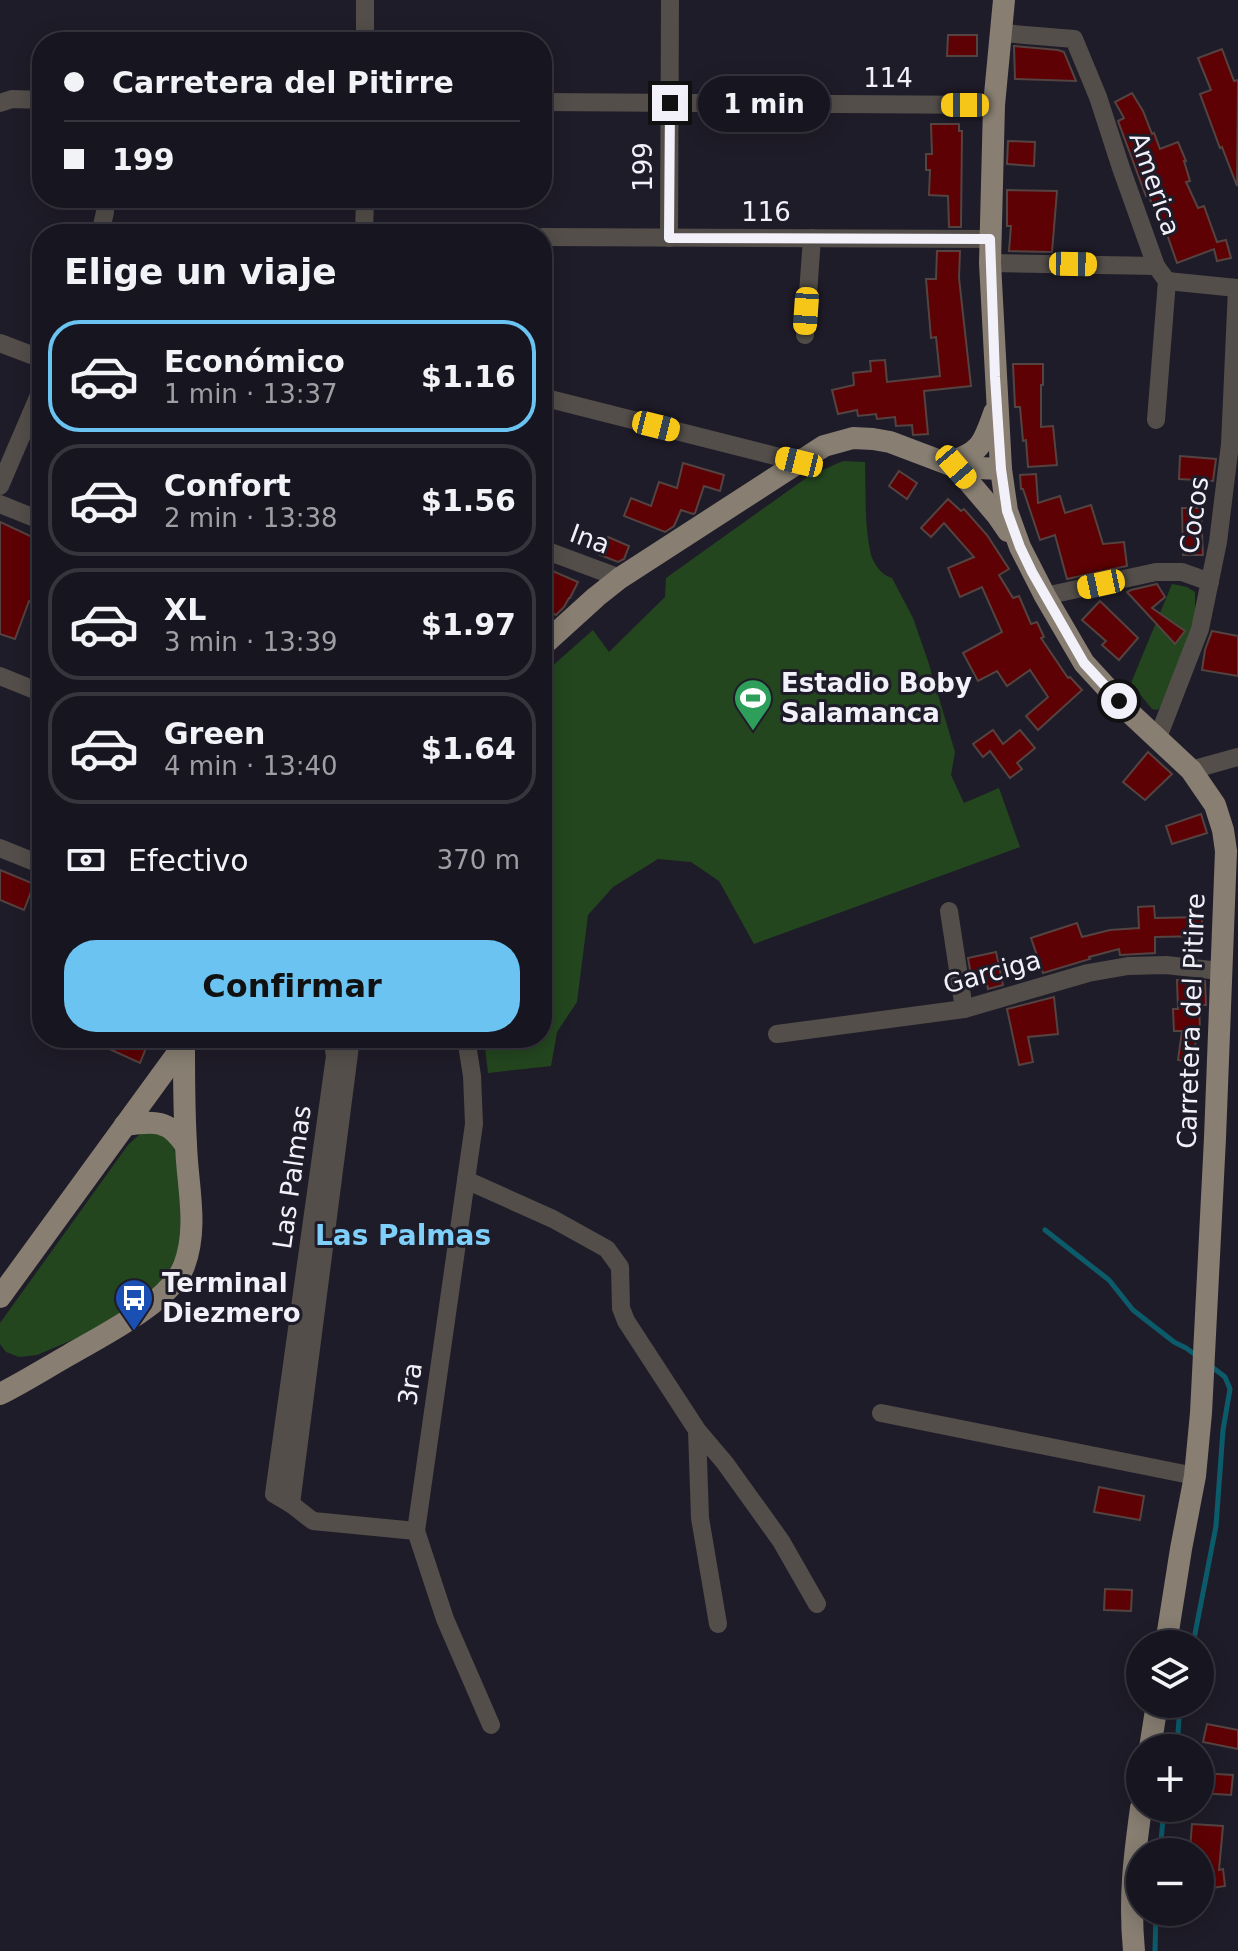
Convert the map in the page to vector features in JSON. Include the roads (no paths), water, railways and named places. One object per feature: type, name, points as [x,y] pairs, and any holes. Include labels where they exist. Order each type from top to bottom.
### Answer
[{"type":"main road","name":"Carretera del Pitirre","points":[[1004,0],[994,105],[990,263],[1001,469],[1007,511],[1020,547],[1084,663],[1157,740],[1191,770],[1215,805],[1226,851],[1204,1360],[1195,1476],[1168,1630]]},
{"type":"main road","points":[[950,465],[966,457],[985,438],[997,405]]},
{"type":"main road","points":[[552,637],[620,578],[824,446],[853,438],[873,439],[890,442],[950,465],[1001,469]]},
{"type":"main road","points":[[950,465],[997,515],[1020,547]]},
{"type":"main road","points":[[0,1297],[182,1048]]},
{"type":"main road","points":[[4,1387],[140,1312],[168,1289],[183,1269],[193,1225],[186,1146],[186,1048]]},
{"type":"main road","points":[[125,1125],[156,1123],[167,1126],[178,1134],[186,1146]]},
{"type":"main road","points":[[1134,1951],[1132,1879],[1139,1822]]},
{"type":"street","points":[[365,0],[365,32]]},
{"type":"street","name":"199","points":[[669,238],[670,0]]},
{"type":"street","name":"America","points":[[1002,33],[1074,39],[1098,97],[1121,168],[1162,274],[1156,420]]},
{"type":"street","points":[[6,101],[32,100]]},
{"type":"street","name":"114","points":[[552,102],[994,105]]},
{"type":"street","name":"116","points":[[552,237],[990,239]]},
{"type":"street","points":[[805,335],[812,238]]},
{"type":"street","points":[[990,263],[1162,274],[1237,288]]},
{"type":"street","name":"Cocos","points":[[1157,740],[1200,629],[1218,542],[1230,444],[1237,288]]},
{"type":"street","points":[[0,343],[32,355]]},
{"type":"street","points":[[552,400],[799,462]]},
{"type":"street","points":[[0,486],[32,411]]},
{"type":"street","points":[[0,504],[32,517]]},
{"type":"street","name":"Ina","points":[[552,553],[620,578]]},
{"type":"street","points":[[1045,596],[1156,572],[1182,572],[1210,582]]},
{"type":"street","points":[[0,676],[32,689]]},
{"type":"street","points":[[1191,770],[1238,757]]},
{"type":"street","points":[[0,848],[32,861]]},
{"type":"street","points":[[949,911],[964,1009]]},
{"type":"street","name":"Garciga","points":[[777,1034],[964,1009],[1075,977],[1128,966],[1166,965],[1220,971]]},
{"type":"street","name":"Las Palmas","points":[[334,1048],[274,1494],[291,1504],[350,1048]]},
{"type":"street","name":"3ra","points":[[468,1048],[474,1124],[416,1531],[445,1619],[491,1725]]},
{"type":"street","points":[[466,1180],[553,1219],[607,1249],[620,1267],[621,1308],[626,1321],[697,1430],[725,1463],[781,1541],[817,1604]]},
{"type":"street","points":[[881,1413],[1195,1476]]},
{"type":"street","points":[[697,1430],[700,1518],[718,1624]]},
{"type":"street","points":[[291,1504],[313,1521],[416,1531]]},
{"type":"waterway","points":[[1045,1230],[1109,1280],[1133,1310],[1197,1356]]},
{"type":"waterway","points":[[1196,1630],[1216,1526],[1223,1430],[1230,1389],[1225,1377],[1212,1367]]},
{"type":"waterway","points":[[1178,1734],[1179,1718]]},
{"type":"waterway","points":[[1161,1838],[1163,1822]]},
{"type":"waterway","points":[[1155,1951],[1156,1926]]},
{"type":"place","name":"Estadio Boby Salamanca","points":[[753,732]]},
{"type":"place","name":"Terminal Diezmero","points":[[134,1332]]},
{"type":"district","name":"Las Palmas","points":[[403,1235]]}]
